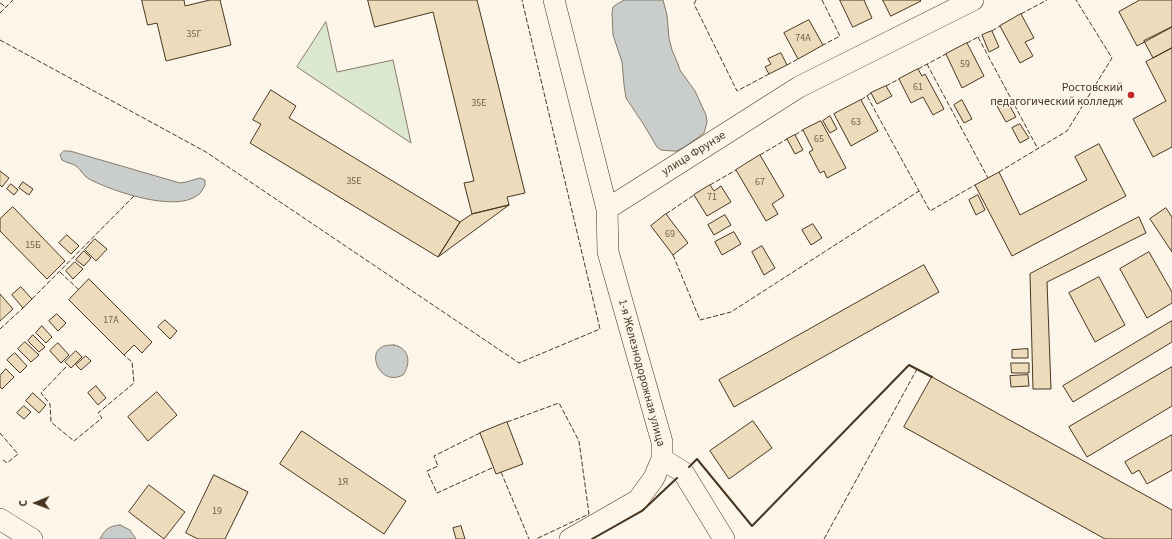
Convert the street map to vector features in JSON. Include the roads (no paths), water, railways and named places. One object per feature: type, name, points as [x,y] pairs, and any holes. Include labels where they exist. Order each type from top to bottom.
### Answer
[{"type":"street","points":[[554,0],[607,210]]},
{"type":"street","name":"улица Фрунзе","points":[[607,210],[799,87],[973,0]]},
{"type":"street","name":"1-я Железнодорожная улица","points":[[570,539],[638,500],[654,478],[662,459],[662,442],[608,252],[607,210]]},
{"type":"street","points":[[662,459],[683,472],[724,539]]},
{"type":"street","points":[[0,519],[32,539]]},
{"type":"place","name":"Ростовский педагогический колледж","points":[[1131,95]]}]
